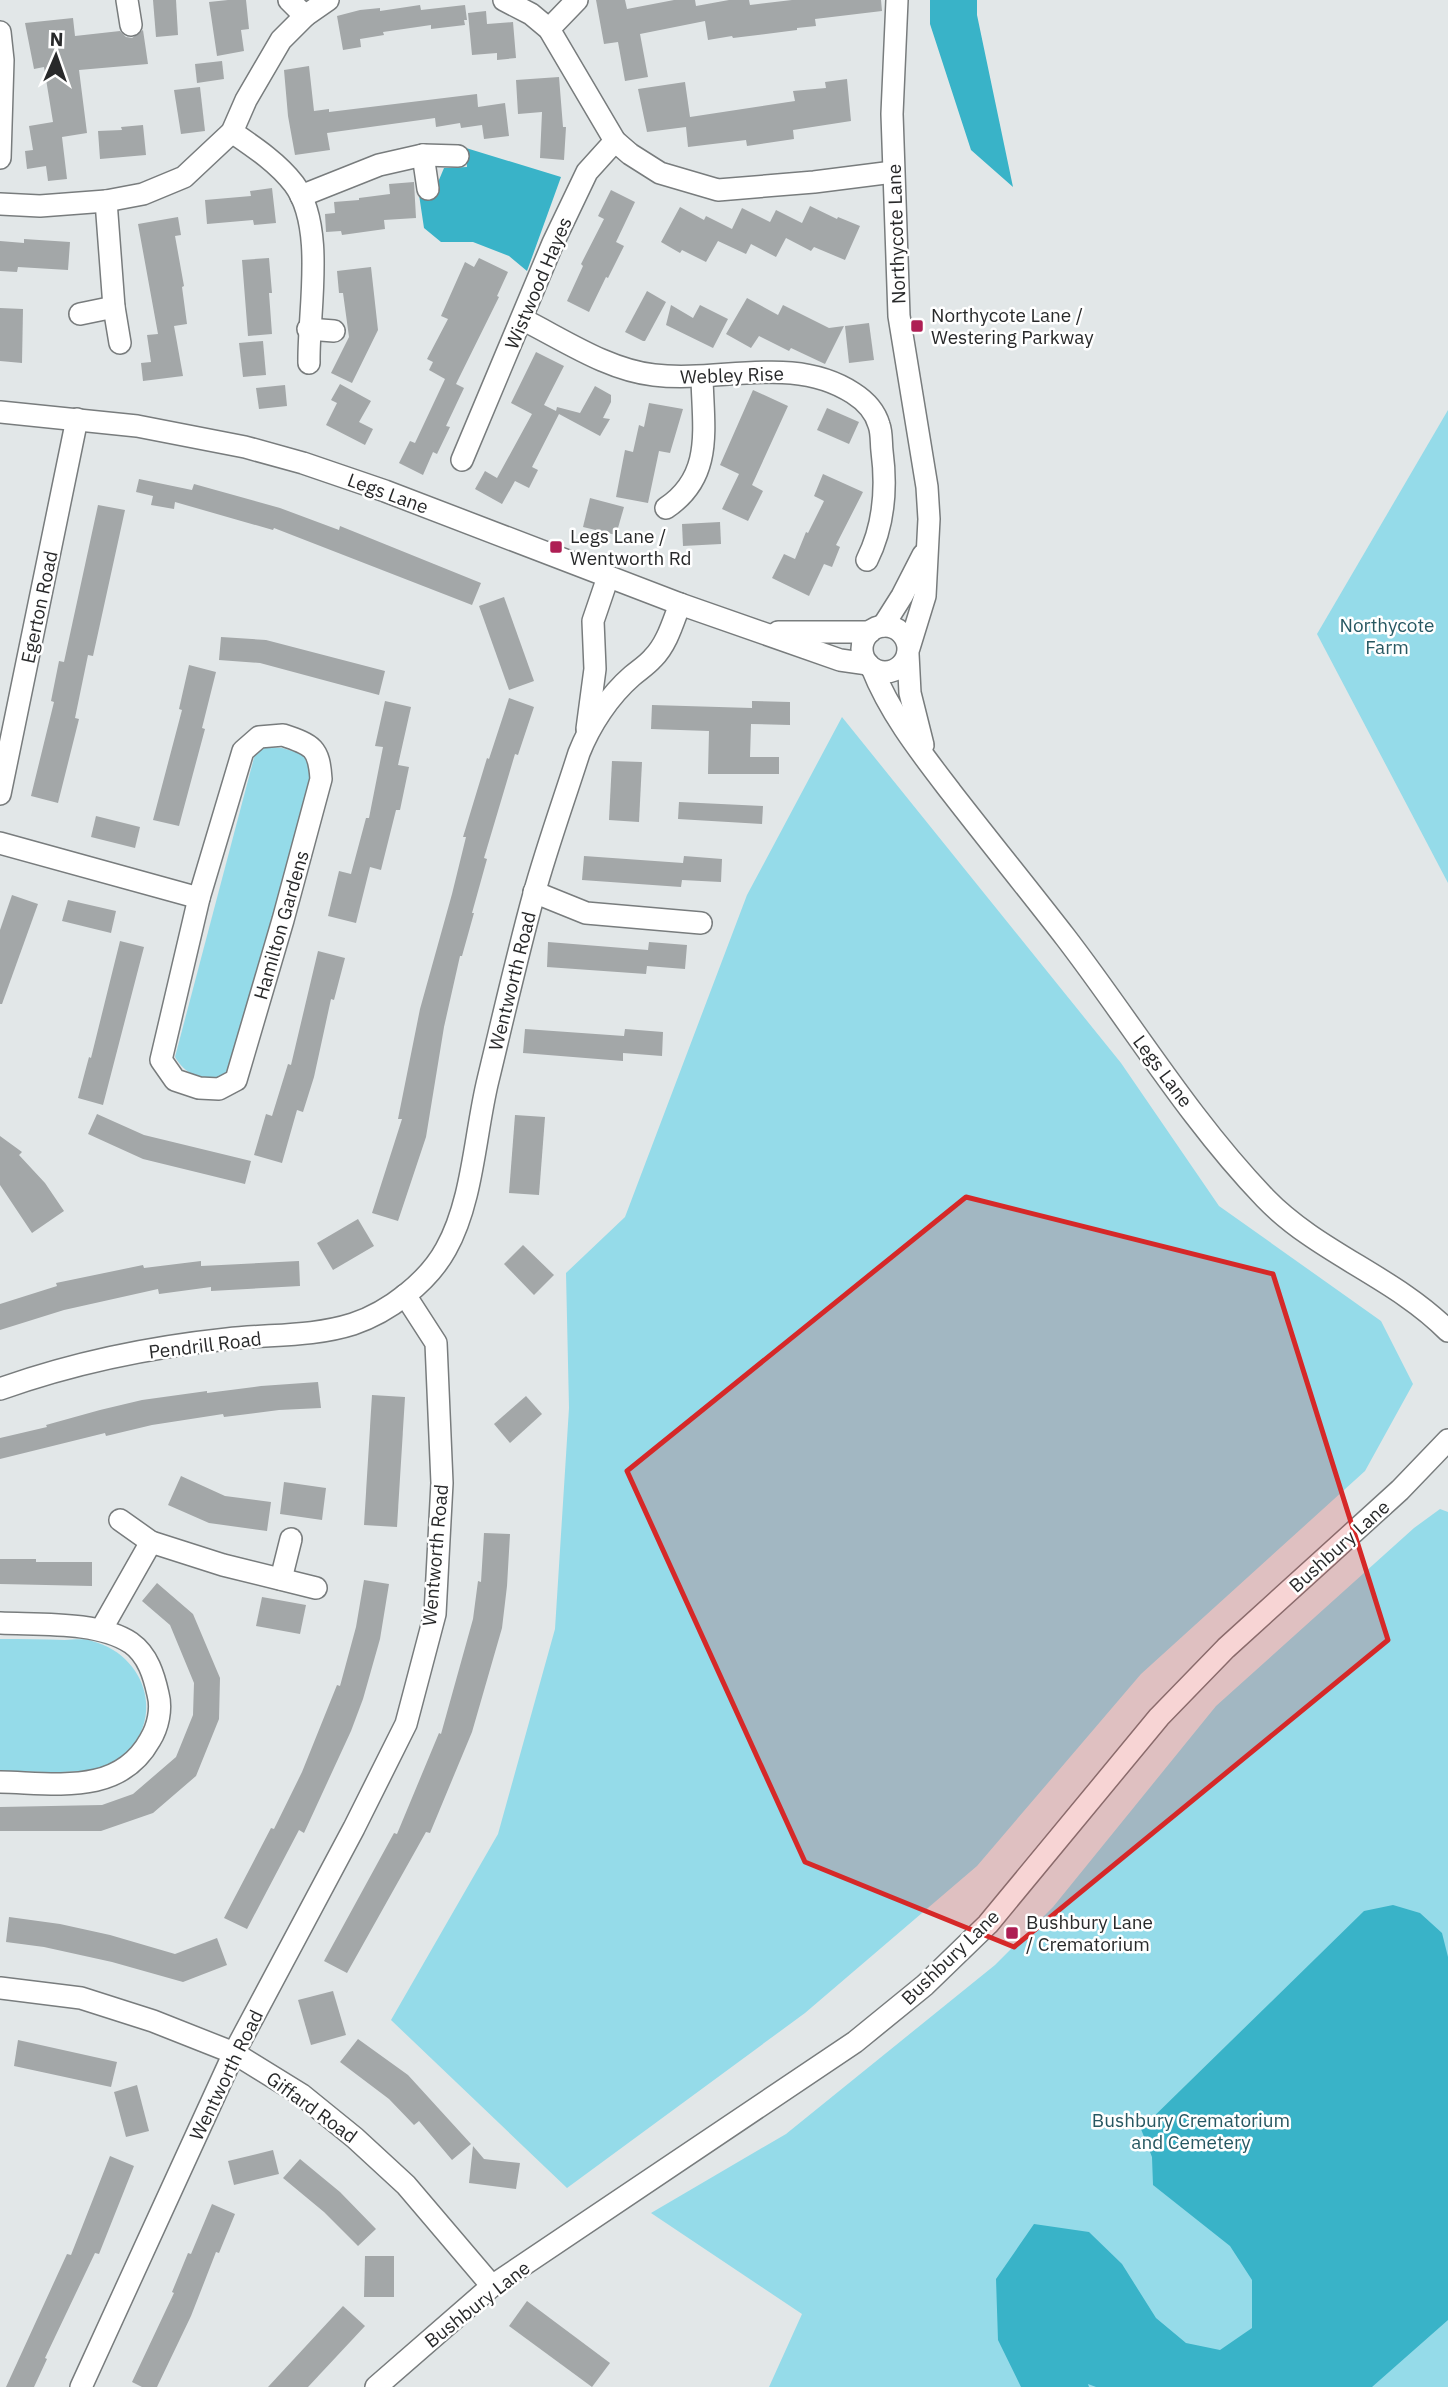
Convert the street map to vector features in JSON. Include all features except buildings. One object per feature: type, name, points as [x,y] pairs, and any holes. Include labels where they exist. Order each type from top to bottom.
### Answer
[{"type":"street","points":[[127,0],[131,25]]},
{"type":"street","points":[[289,0],[304,16]]},
{"type":"street","points":[[0,204],[62,206],[106,201],[143,194],[184,177],[232,132],[246,100],[281,40],[304,16],[328,0]]},
{"type":"street","points":[[504,0],[531,14],[549,29],[615,141],[660,173],[718,190],[893,172]]},
{"type":"street","points":[[549,29],[578,0]]},
{"type":"street","name":"Northycote Lane","points":[[897,0],[892,114],[899,317],[927,487],[929,519],[925,596],[908,651]]},
{"type":"street","points":[[0,32],[3,60],[0,158]]},
{"type":"street","points":[[232,132],[282,172],[301,196],[313,249],[308,330],[309,363]]},
{"type":"street","name":"Wistwood Hayes","points":[[463,460],[484,436],[522,319],[553,243],[587,172],[615,141]]},
{"type":"street","points":[[301,196],[379,165],[423,155],[458,156]]},
{"type":"street","points":[[423,155],[428,189]]},
{"type":"street","points":[[106,201],[114,307],[120,343]]},
{"type":"street","points":[[80,314],[114,307]]},
{"type":"street","name":"Webley Rise","points":[[522,319],[614,365],[651,375],[702,377],[783,371],[821,377],[841,385],[865,401],[879,424],[885,473],[878,538],[867,560]]},
{"type":"street","points":[[308,330],[334,331]]},
{"type":"street","points":[[666,508],[681,498],[696,496],[695,480],[704,449],[702,377]]},
{"type":"street","name":"Legs Lane","points":[[0,412],[137,426],[245,447],[303,463],[680,604],[840,660],[870,666],[881,692],[927,761],[1067,939],[1202,1125],[1266,1199],[1304,1230],[1414,1300],[1448,1331]]},
{"type":"street","name":"Egerton Road","points":[[0,794],[77,419]]},
{"type":"street","name":"Northycote Lane","points":[[876,629],[902,596],[926,549]]},
{"type":"street","name":"Wentworth Road","points":[[81,2387],[234,2053],[354,1828],[406,1724],[435,1614],[442,1483],[436,1343],[405,1295],[445,1251],[458,1226],[465,1203],[484,1095],[534,892],[587,734],[595,669],[593,621],[608,577]]},
{"type":"street","name":"Wentworth Road","points":[[587,734],[609,701],[630,677],[654,658],[665,641],[680,604]]},
{"type":"street","points":[[892,627],[900,631],[906,639],[908,651],[905,661],[894,671],[887,672],[870,666],[862,648],[865,639],[876,629],[892,627]]},
{"type":"street","name":"Legs Lane","points":[[762,632],[876,629]]},
{"type":"street","name":"Legs Lane","points":[[908,651],[910,694],[927,761]]},
{"type":"street","name":"Hamilton Gardens","points":[[283,735],[305,742],[319,757],[321,779],[236,1080],[219,1090],[199,1088],[175,1080],[161,1060],[199,898],[243,751],[259,737],[283,735]]},
{"type":"street","points":[[0,843],[199,898]]},
{"type":"street","name":"Wentworth Road","points":[[534,892],[586,913],[701,923]]},
{"type":"street","name":"Pendrill Road","points":[[0,1389],[61,1370],[174,1346],[230,1338],[302,1335],[335,1329],[383,1310],[405,1295]]},
{"type":"street","name":"Bushbury Lane","points":[[376,2387],[492,2286],[855,2042],[925,1985],[988,1924],[1159,1717],[1226,1648],[1400,1490],[1448,1440]]},
{"type":"street","points":[[120,1520],[150,1542],[223,1565],[316,1588]]},
{"type":"street","points":[[281,1579],[291,1539]]},
{"type":"street","points":[[101,1630],[150,1542]]},
{"type":"street","points":[[0,1623],[101,1630],[132,1644],[152,1669],[161,1704],[155,1731],[143,1753],[120,1773],[92,1782],[0,1782]]},
{"type":"street","name":"Giffard Road","points":[[0,1988],[81,1998],[153,2021],[234,2053],[302,2095],[355,2138],[406,2185],[492,2286]]},
{"type":"highlighted area","points":[[966,1197],[1273,1274],[1388,1640],[1014,1947],[805,1862],[627,1471]]},
{"type":"green space","points":[[930,0],[977,0],[977,15],[1013,187],[971,150],[930,24]]},
{"type":"green space","points":[[466,148],[561,177],[527,271],[509,256],[473,242],[441,242],[424,228],[418,188],[436,187],[444,168],[467,167]]},
{"type":"green space","name":"Northycote Farm","points":[[1448,410],[1448,883],[1317,634]]},
{"type":"green space","points":[[842,717],[1121,1063],[1219,1206],[1381,1321],[1413,1384],[1365,1471],[1141,1674],[977,1866],[805,2013],[567,2188],[391,2020],[498,1834],[555,1629],[569,1408],[566,1273],[625,1217],[747,895]]},
{"type":"green space","points":[[266,747],[282,748],[306,755],[312,770],[231,1069],[217,1079],[204,1078],[188,1071],[175,1057],[255,754]]},
{"type":"green space","name":"Bushbury Crematorium and Cemetery","points":[[1440,1509],[1448,1512],[1448,2387],[769,2387],[802,2314],[651,2213],[786,2134],[995,1965],[1053,1907],[1216,1706],[1414,1528]]},
{"type":"green space","points":[[0,1639],[89,1640],[113,1650],[129,1663],[140,1679],[146,1698],[146,1717],[139,1735],[127,1752],[107,1765],[84,1771],[0,1771]]},
{"type":"green space","points":[[1393,1905],[1420,1913],[1442,1933],[1448,1957],[1448,2320],[1372,2387],[1096,2387],[1088,2384],[1089,2387],[1021,2387],[998,2340],[996,2279],[1034,2224],[1089,2232],[1122,2264],[1156,2318],[1186,2343],[1220,2350],[1252,2328],[1252,2280],[1230,2246],[1153,2185],[1152,2157],[1141,2129],[1364,1911]]},
{"type":"place","name":"Northycote Lane / Westering Parkway","points":[[917,326]]},
{"type":"place","name":"Legs Lane / Wentworth Rd","points":[[556,547]]},
{"type":"place","name":"Bushbury Lane / Crematorium","points":[[1012,1933]]}]
